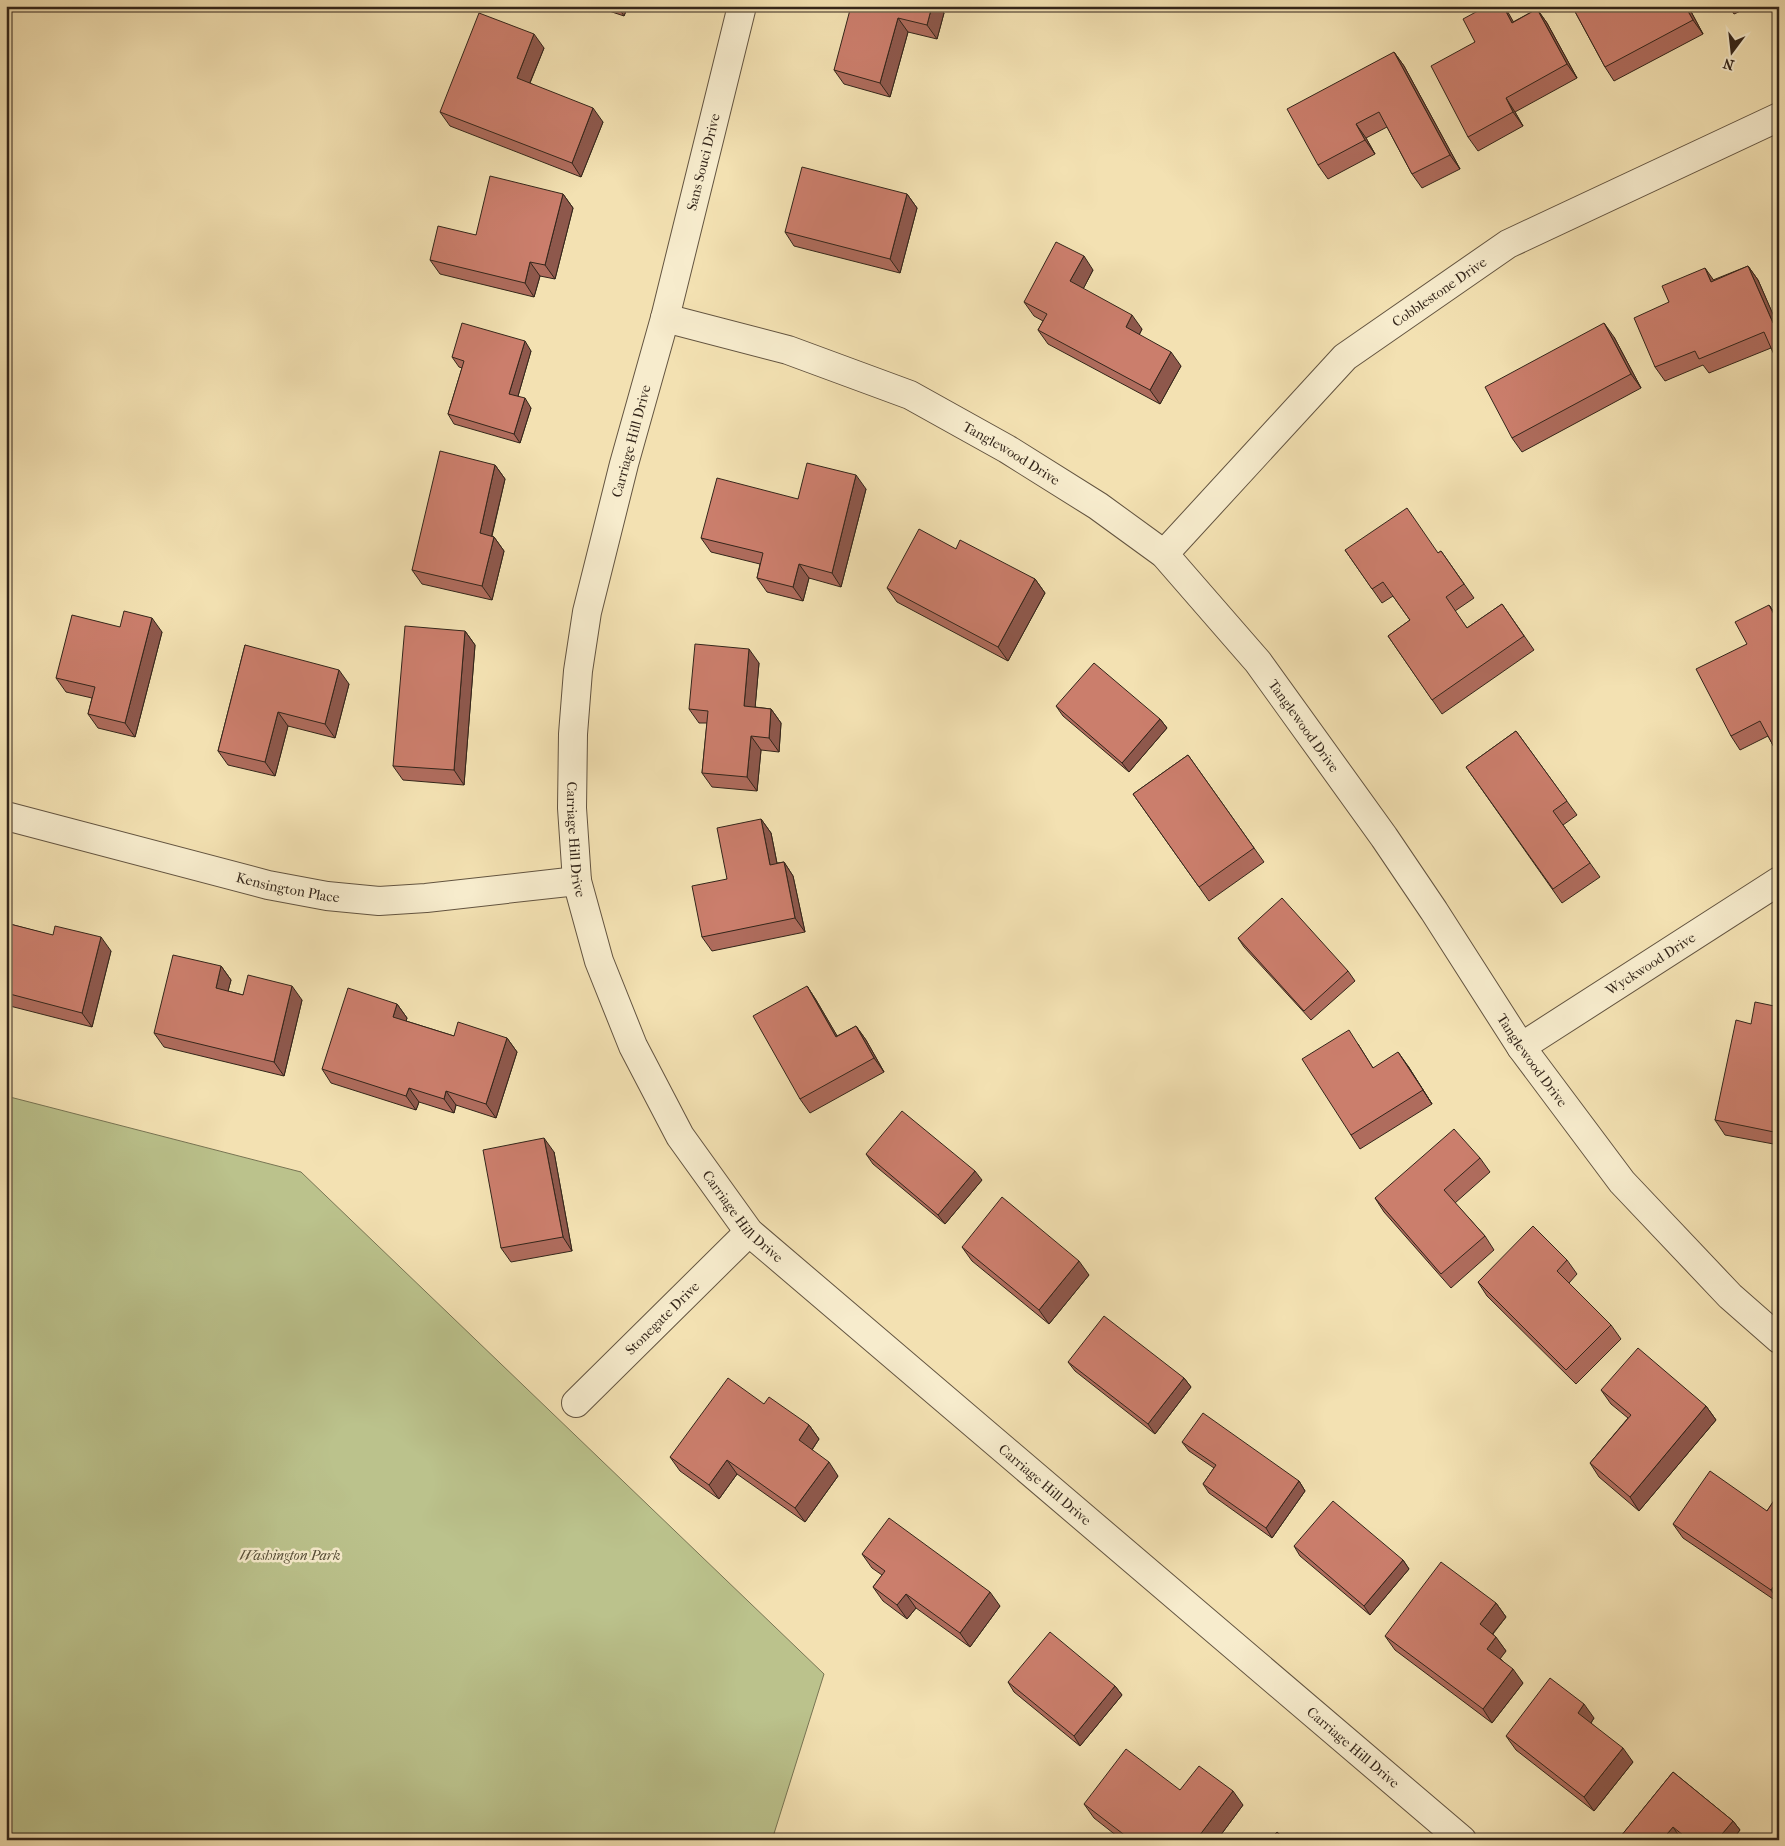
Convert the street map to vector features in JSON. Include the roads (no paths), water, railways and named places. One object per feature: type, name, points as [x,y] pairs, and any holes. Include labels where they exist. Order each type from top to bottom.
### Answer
[{"type":"street","name":"Sans Souci Drive","points":[[665,318],[742,6]]},
{"type":"street","name":"Cobblestone Drive","points":[[1164,554],[1345,358],[1508,244],[1779,117]]},
{"type":"street","name":"Tanglewood Drive","points":[[665,318],[788,350],[910,395],[1007,449],[1098,506],[1164,554],[1258,662],[1390,845],[1521,1047],[1622,1182],[1730,1296],[1779,1340]]},
{"type":"street","name":"Carriage Hill Drive","points":[[665,318],[624,464],[587,612],[578,671],[573,734],[572,808],[577,881],[599,961],[633,1046],[680,1136],[749,1232],[1462,1840]]},
{"type":"street","name":"Kensington Place","points":[[6,816],[268,885],[327,896],[379,901],[426,898],[577,881]]},
{"type":"street","name":"Wyckwood Drive","points":[[1521,1047],[1779,881]]},
{"type":"street","name":"Stonegate Drive","points":[[576,1403],[749,1232]]},
{"type":"park label","name":"Washington Park","points":[[290,1555]]}]
